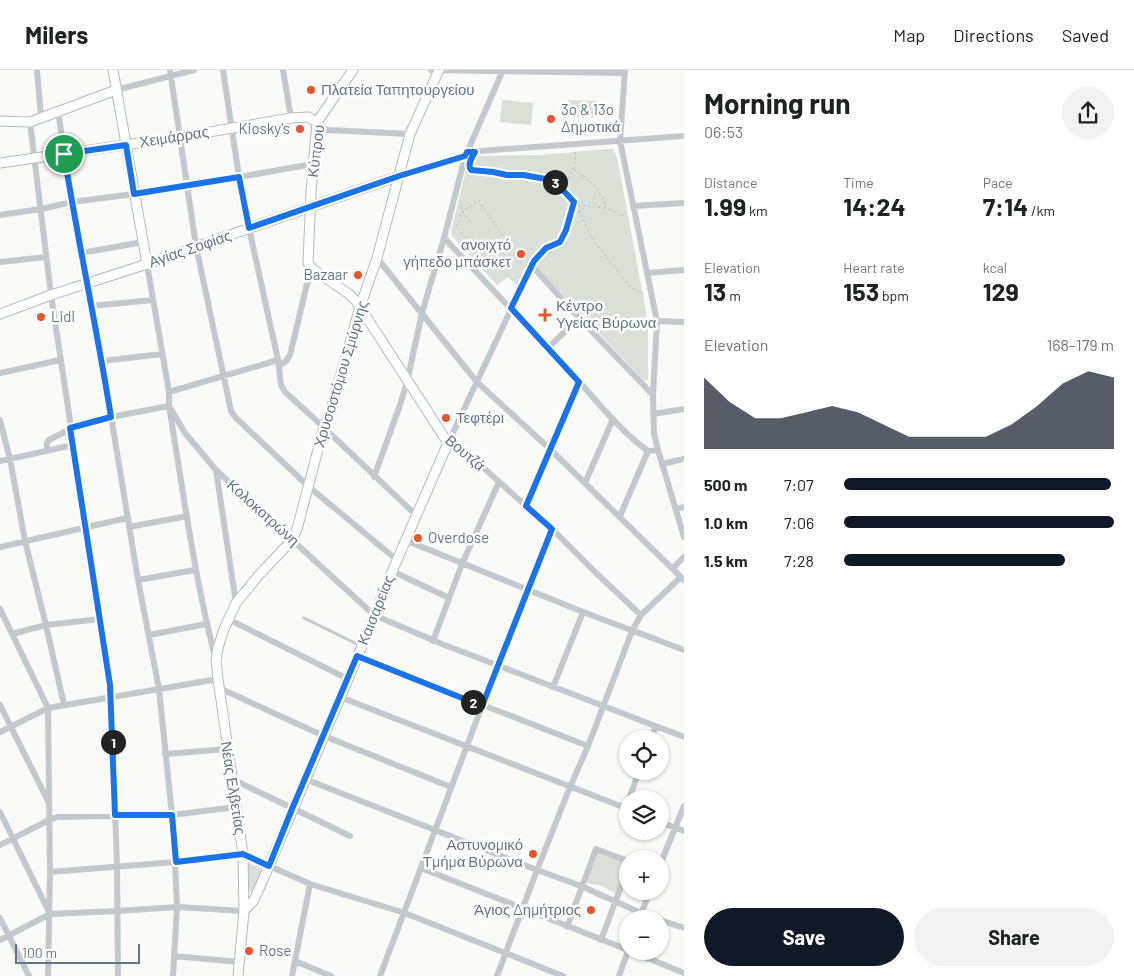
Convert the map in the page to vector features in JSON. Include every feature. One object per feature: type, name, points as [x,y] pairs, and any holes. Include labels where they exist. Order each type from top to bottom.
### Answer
[{"type":"street","points":[[37,70],[42,118]]},
{"type":"street","points":[[106,70],[113,70],[169,392],[169,406],[195,570],[216,661]]},
{"type":"street","points":[[0,121],[30,122],[116,90],[170,73],[194,70]]},
{"type":"street","points":[[223,70],[239,177],[279,363],[281,385],[285,392],[416,515]]},
{"type":"street","points":[[283,70],[291,118]]},
{"type":"street","name":"Κύπρου","points":[[314,270],[308,263],[308,257],[317,122],[353,70]]},
{"type":"street","points":[[431,70],[624,72],[620,141],[657,321],[653,395],[654,434],[684,537]]},
{"type":"street","name":"Χρυσοστόμου Σμύρνης","points":[[216,661],[218,648],[228,619],[236,603],[292,540],[297,529],[324,427],[330,413],[360,308],[377,258],[410,134],[439,70]]},
{"type":"street","points":[[374,476],[407,382],[422,313],[466,154],[503,71]]},
{"type":"street","points":[[170,73],[196,246],[231,411],[234,417],[308,486],[397,560]]},
{"type":"street","points":[[58,110],[72,202],[102,361],[127,518],[159,689],[176,862],[177,907],[173,976]]},
{"type":"street","name":"Χειμάρρας","points":[[0,164],[291,118],[308,117],[317,122]]},
{"type":"street","points":[[30,122],[50,296],[111,697],[117,866],[118,976]]},
{"type":"street","points":[[317,122],[328,130],[410,134]]},
{"type":"street","name":"Αγίας Σοφίας","points":[[0,314],[466,154],[684,136]]},
{"type":"street","points":[[0,215],[313,164]]},
{"type":"street","points":[[633,206],[684,203]]},
{"type":"street","points":[[444,238],[613,419],[648,451],[658,450]]},
{"type":"street","points":[[81,253],[143,242]]},
{"type":"street","points":[[0,262],[46,257]]},
{"type":"street","points":[[377,258],[477,382],[550,449],[683,578],[641,615],[632,631],[496,976]]},
{"type":"street","points":[[532,268],[653,395]]},
{"type":"street","name":"Καισαρείας","points":[[244,912],[254,900],[269,866],[405,540],[448,443],[511,308],[532,268]]},
{"type":"street","points":[[169,392],[286,361],[290,355],[308,284],[314,270]]},
{"type":"street","name":"Βουτζά","points":[[314,270],[349,294],[360,308],[448,443],[460,447],[552,529],[641,615]]},
{"type":"street","points":[[648,273],[684,270]]},
{"type":"street","points":[[91,306],[153,300]]},
{"type":"street","points":[[548,348],[579,318]]},
{"type":"street","points":[[657,321],[684,322]]},
{"type":"street","points":[[102,361],[162,354]]},
{"type":"street","points":[[0,372],[60,360]]},
{"type":"street","points":[[526,506],[579,382]]},
{"type":"street","points":[[47,451],[46,446],[49,440],[70,428],[111,417],[169,406]]},
{"type":"street","name":"Κολοκοτρώνη","points":[[169,406],[185,433],[216,470],[374,615],[433,641],[684,737]]},
{"type":"street","points":[[653,414],[684,409]]},
{"type":"street","points":[[585,483],[613,419]]},
{"type":"street","points":[[0,420],[10,459],[25,542],[64,705]]},
{"type":"street","points":[[0,461],[73,446]]},
{"type":"street","points":[[620,516],[648,451]]},
{"type":"street","points":[[662,464],[684,459]]},
{"type":"street","points":[[216,470],[236,603]]},
{"type":"street","points":[[433,641],[462,564],[499,482]]},
{"type":"street","points":[[676,509],[684,507]]},
{"type":"street","points":[[129,527],[187,516]]},
{"type":"street","points":[[0,547],[127,518]]},
{"type":"street","points":[[380,976],[466,747],[552,529]]},
{"type":"street","points":[[405,540],[582,612],[684,650]]},
{"type":"street","points":[[673,568],[684,557]]},
{"type":"street","points":[[138,580],[195,570]]},
{"type":"street","points":[[392,572],[449,598]]},
{"type":"street","points":[[0,608],[48,708],[50,872],[48,976]]},
{"type":"street","points":[[553,687],[582,612]]},
{"type":"street","points":[[12,634],[46,625],[100,619]]},
{"type":"street","points":[[228,619],[348,679]]},
{"type":"street","points":[[149,635],[206,624]]},
{"type":"street","points":[[357,656],[588,746]]},
{"type":"street","name":"Νέας Ελβετίας","points":[[216,661],[243,854],[244,912],[238,976]]},
{"type":"street","points":[[0,732],[48,708],[159,689],[218,683],[324,736],[451,788]]},
{"type":"street","points":[[340,697],[570,787],[619,804]]},
{"type":"street","points":[[0,705],[49,804]]},
{"type":"street","points":[[654,730],[656,726]]},
{"type":"street","points":[[165,754],[227,749]]},
{"type":"street","points":[[232,779],[350,836]]},
{"type":"street","points":[[305,779],[582,886],[630,910]]},
{"type":"street","points":[[666,850],[684,806]]},
{"type":"street","points":[[0,845],[57,817],[172,815],[236,807]]},
{"type":"street","points":[[0,812],[50,914]]},
{"type":"street","points":[[669,826],[684,831]]},
{"type":"street","points":[[567,927],[596,848],[619,857]]},
{"type":"street","points":[[50,872],[176,862],[243,854],[310,884],[405,913],[563,976]]},
{"type":"street","points":[[421,868],[619,947]]},
{"type":"street","points":[[292,976],[310,884]]},
{"type":"street","points":[[601,940],[619,894]]},
{"type":"street","points":[[0,940],[50,914],[177,907],[244,912]]},
{"type":"street","points":[[0,918],[29,976]]},
{"type":"street","points":[[669,923],[684,928]]},
{"type":"street","points":[[174,956],[239,962]]},
{"type":"street","points":[[619,976],[625,960]]},
{"type":"street","points":[[651,960],[684,973]]},
{"type":"street","points":[[295,961],[330,976]]},
{"type":"lane","points":[[304,618],[362,646]]},
{"type":"path","points":[[475,152],[469,165],[471,170],[507,175],[523,175],[558,183],[564,182],[569,178],[574,170],[576,159],[573,144]]},
{"type":"path","points":[[574,170],[595,186],[604,200],[605,208]]},
{"type":"path","points":[[558,183],[574,202],[592,238],[622,278],[631,288],[641,293],[652,294]]},
{"type":"path","points":[[482,263],[456,226],[463,211],[479,201],[508,244]]},
{"type":"path","points":[[532,268],[534,261],[546,248],[560,242],[566,230],[574,202]]},
{"type":"path","points":[[576,205],[605,208],[614,211],[619,216],[624,216]]},
{"type":"path","points":[[461,209],[471,223]]},
{"type":"shaded area","points":[[502,100],[533,103],[531,125],[500,122]]},
{"type":"shaded area","points":[[568,100],[597,101],[597,118],[568,116]]},
{"type":"shaded area","points":[[613,149],[617,157],[646,312],[648,379],[645,381],[531,261],[519,287],[508,277],[497,285],[452,236],[451,232],[466,170],[469,162],[476,156],[540,155]]},
{"type":"shaded area","points":[[597,851],[619,860],[619,888],[617,894],[599,885],[584,882]]},
{"type":"shaded area","points":[[248,863],[264,869],[253,891],[250,892],[249,889]]},
{"type":"place","name":"Πλατεία Ταπητουργείου","points":[[311,90]]},
{"type":"place","name":"3o & 13o Δημοτικά","points":[[551,119]]},
{"type":"place","name":"Kiosky's","points":[[300,129]]},
{"type":"place","name":"ανοιχτό γήπεδο μπάσκετ","points":[[521,254]]},
{"type":"place","name":"Bazaar","points":[[358,275]]},
{"type":"place","name":"Κέντρο Υγείας Βύρωνα","points":[[545,315]]},
{"type":"place","name":"Lidl","points":[[41,317]]},
{"type":"place","name":"Τεφτέρι","points":[[446,418]]},
{"type":"place","name":"Overdose","points":[[418,538]]},
{"type":"place","name":"Αστυνομικό Τμήμα Βύρωνα","points":[[533,854]]},
{"type":"place","name":"Άγιος Δημήτριος","points":[[591,910]]},
{"type":"place","name":"Rose","points":[[249,951]]},
{"type":"route","points":[[126,145],[134,194],[239,177],[249,228],[399,176],[465,156],[467,152],[475,152],[469,165],[471,170],[546,179],[558,183],[574,202],[566,230],[560,242],[546,248],[534,261],[511,308],[579,382],[526,506],[552,529],[482,706],[357,656],[269,866],[243,854],[176,862],[172,815],[115,815],[110,685],[70,428],[111,417],[64,154],[126,145]]}]
